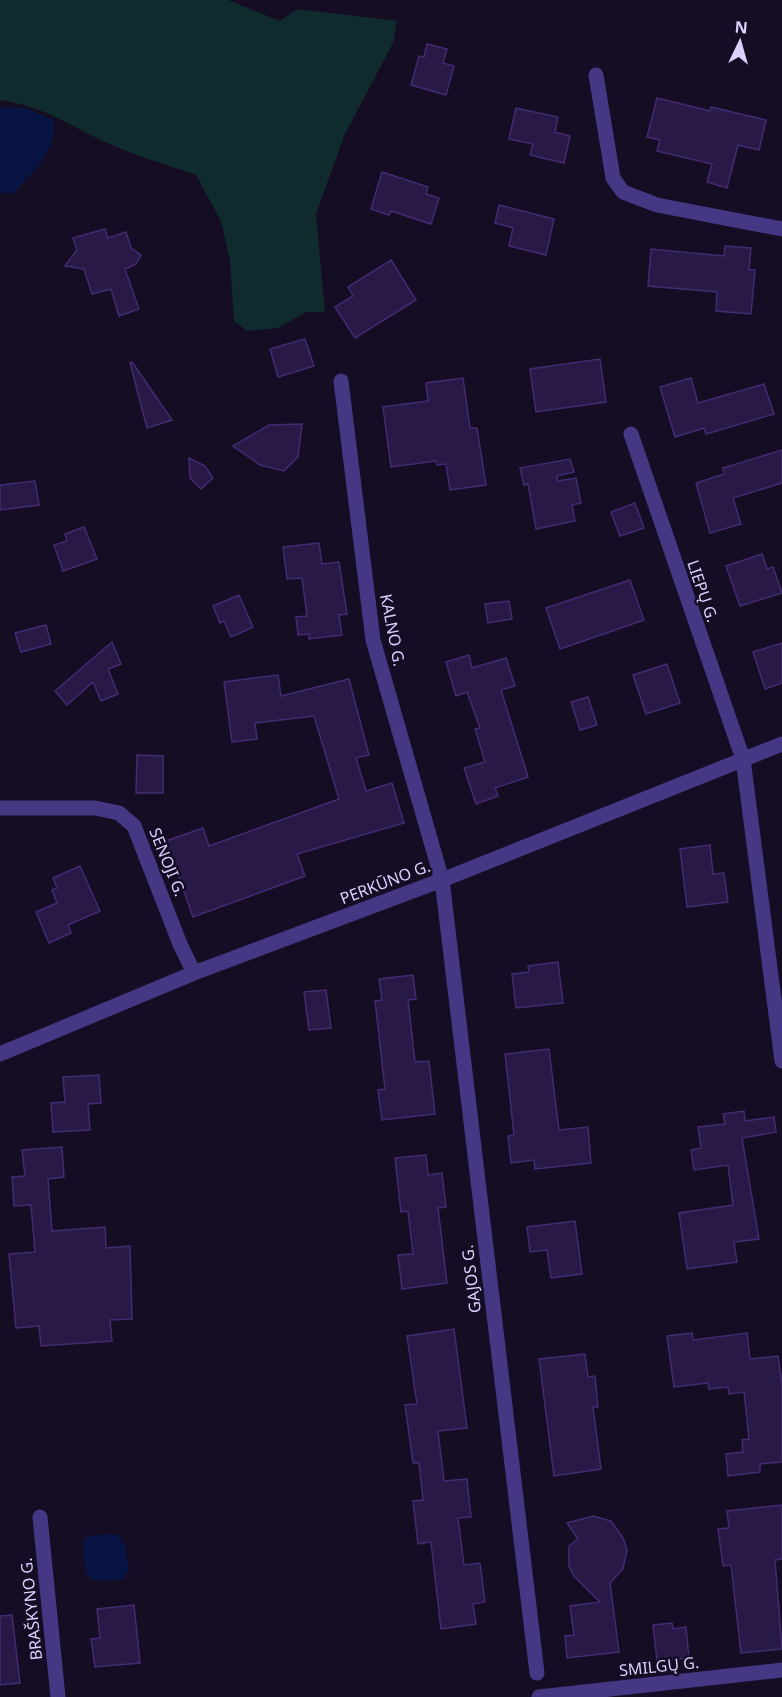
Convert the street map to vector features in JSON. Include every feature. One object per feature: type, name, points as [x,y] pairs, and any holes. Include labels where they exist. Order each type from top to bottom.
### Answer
[{"type":"street","points":[[596,75],[613,178],[623,192],[657,205],[782,229]]},
{"type":"street","name":"KALNO G.","points":[[341,381],[374,640],[441,880]]},
{"type":"street","name":"LIEPŲ G.","points":[[631,434],[743,759],[782,1061]]},
{"type":"street","name":"PERKŪNO G.","points":[[0,1054],[194,973],[441,880],[782,744]]},
{"type":"street","name":"SENOJI G.","points":[[0,808],[95,808],[119,813],[134,826],[180,944],[194,973]]},
{"type":"street","name":"GAJOS G.","points":[[441,880],[537,1673]]},
{"type":"street","name":"BRAŠKYNO G.","points":[[40,1517],[58,1697]]},
{"type":"street","name":"SMILGŲ G.","points":[[539,1697],[782,1670]]},
{"type":"green space","points":[[0,0],[228,0],[280,21],[297,9],[397,21],[393,43],[344,136],[316,214],[325,312],[306,312],[278,328],[247,331],[234,321],[230,260],[221,221],[196,175],[122,149],[32,107],[0,100]]},
{"type":"shaded area","points":[[0,108],[24,108],[54,120],[52,142],[48,151],[36,169],[14,193],[0,193]]},
{"type":"shaded area","points":[[105,1534],[118,1535],[125,1545],[129,1570],[123,1580],[93,1580],[85,1572],[83,1540],[86,1537]]},
{"type":"building","points":[[427,44],[447,49],[443,63],[454,66],[446,95],[411,85],[419,56],[424,57]]},
{"type":"building","points":[[657,98],[710,111],[711,107],[766,120],[759,150],[738,145],[727,188],[707,182],[712,164],[657,151],[660,140],[647,137]]},
{"type":"building","points":[[516,108],[558,117],[555,132],[570,136],[564,163],[530,155],[533,144],[509,139]]},
{"type":"building","points":[[382,172],[428,187],[426,194],[439,198],[431,224],[391,211],[389,215],[371,209]]},
{"type":"building","points":[[499,205],[554,219],[546,255],[509,246],[513,228],[495,223]]},
{"type":"building","points":[[105,229],[108,238],[126,232],[131,248],[141,255],[136,264],[125,269],[139,309],[119,316],[111,289],[92,294],[84,269],[65,266],[77,250],[73,238]]},
{"type":"building","points":[[725,246],[751,248],[749,270],[755,270],[751,314],[716,311],[717,292],[648,286],[651,249],[724,256]]},
{"type":"building","points":[[391,260],[416,300],[355,338],[335,307],[353,296],[348,287]]},
{"type":"building","points":[[305,339],[314,366],[278,377],[270,349]]},
{"type":"building","points":[[600,359],[606,402],[536,412],[530,369]]},
{"type":"building","points":[[132,362],[172,420],[147,428],[130,363]]},
{"type":"building","points":[[463,378],[470,428],[477,428],[486,485],[450,490],[446,464],[437,465],[436,461],[391,467],[383,407],[428,401],[426,383]]},
{"type":"building","points":[[691,378],[698,403],[764,384],[774,414],[706,434],[704,428],[675,437],[660,387]]},
{"type":"building","points":[[302,424],[298,457],[284,471],[260,465],[233,446],[269,425]]},
{"type":"building","points":[[782,450],[782,483],[733,498],[741,524],[710,533],[696,483],[724,474],[723,468]]},
{"type":"building","points":[[189,458],[205,466],[213,478],[201,489],[190,478]]},
{"type":"building","points":[[570,459],[574,472],[557,476],[558,481],[576,478],[581,503],[572,505],[575,521],[536,529],[528,484],[524,485],[520,468]]},
{"type":"building","points":[[35,481],[39,505],[0,510],[0,485]]},
{"type":"building","points":[[635,503],[644,528],[620,536],[611,512]]},
{"type":"building","points":[[84,527],[97,559],[63,571],[54,545],[67,541],[65,534]]},
{"type":"building","points":[[319,543],[322,564],[339,562],[347,614],[339,615],[342,635],[309,639],[309,634],[298,635],[296,617],[307,616],[302,578],[287,579],[283,547]]},
{"type":"building","points":[[762,554],[767,569],[773,567],[782,593],[740,606],[726,566]]},
{"type":"building","points":[[630,580],[644,620],[560,649],[546,608]]},
{"type":"building","points":[[239,595],[253,627],[231,637],[224,621],[220,623],[213,606]]},
{"type":"building","points":[[509,601],[512,619],[488,623],[485,604]]},
{"type":"building","points":[[46,625],[51,644],[21,652],[15,633]]},
{"type":"building","points":[[112,642],[121,664],[108,669],[118,694],[101,701],[93,682],[67,705],[55,691]]},
{"type":"building","points":[[782,643],[782,683],[765,689],[753,652]]},
{"type":"building","points":[[469,655],[472,668],[506,658],[515,686],[501,690],[528,777],[495,788],[498,796],[476,804],[464,768],[485,762],[475,729],[480,728],[467,692],[456,696],[446,662]]},
{"type":"building","points":[[667,664],[680,703],[646,714],[633,675]]},
{"type":"building","points":[[278,675],[281,696],[349,679],[369,755],[356,758],[366,791],[392,783],[404,823],[297,854],[305,876],[193,917],[166,841],[203,828],[209,846],[339,799],[314,716],[255,723],[257,739],[232,742],[224,682]]},
{"type":"building","points":[[588,697],[597,725],[580,730],[571,702]]},
{"type":"building","points":[[137,755],[163,756],[163,793],[136,793]]},
{"type":"building","points":[[710,845],[713,874],[724,873],[728,902],[687,907],[680,849]]},
{"type":"building","points":[[80,866],[100,911],[68,925],[71,933],[49,943],[36,912],[57,903],[52,890],[57,888],[53,878]]},
{"type":"building","points":[[558,962],[563,1003],[516,1008],[512,974],[529,972],[528,966]]},
{"type":"building","points":[[413,975],[416,999],[408,1000],[415,1062],[429,1061],[435,1114],[382,1120],[378,1090],[385,1089],[375,1001],[382,1000],[379,979]]},
{"type":"building","points":[[326,990],[331,1028],[309,1030],[304,992]]},
{"type":"building","points":[[549,1049],[559,1130],[588,1127],[591,1163],[535,1169],[534,1160],[511,1163],[508,1136],[514,1135],[505,1054]]},
{"type":"building","points":[[99,1075],[101,1103],[88,1104],[90,1130],[53,1132],[51,1103],[65,1102],[63,1077]]},
{"type":"building","points":[[744,1111],[745,1121],[774,1117],[776,1132],[742,1138],[759,1239],[734,1242],[737,1262],[687,1269],[679,1213],[733,1205],[728,1165],[694,1170],[691,1150],[701,1148],[698,1127],[725,1124],[723,1114]]},
{"type":"building","points":[[62,1147],[64,1177],[48,1179],[52,1231],[105,1227],[106,1248],[130,1246],[132,1319],[110,1320],[112,1341],[41,1346],[39,1326],[16,1328],[9,1254],[35,1252],[31,1205],[14,1206],[12,1177],[25,1176],[22,1150]]},
{"type":"building","points":[[426,1155],[428,1175],[442,1173],[446,1207],[438,1208],[447,1283],[402,1289],[398,1255],[413,1254],[408,1211],[401,1212],[395,1158]]},
{"type":"building","points":[[575,1221],[582,1274],[551,1278],[547,1250],[530,1252],[527,1227]]},
{"type":"building","points":[[454,1329],[467,1428],[438,1431],[444,1481],[467,1479],[471,1517],[458,1518],[464,1565],[480,1563],[485,1602],[473,1604],[476,1624],[441,1629],[431,1542],[418,1544],[413,1501],[423,1500],[419,1463],[413,1463],[405,1405],[417,1404],[407,1336]]},
{"type":"building","points":[[692,1333],[693,1340],[747,1333],[750,1359],[778,1356],[782,1383],[782,1462],[760,1464],[760,1472],[728,1476],[726,1454],[743,1452],[742,1440],[749,1439],[744,1392],[729,1394],[728,1387],[709,1389],[708,1383],[674,1387],[667,1336]]},
{"type":"building","points":[[585,1354],[588,1377],[595,1376],[598,1407],[593,1407],[601,1469],[554,1476],[539,1359]]},
{"type":"building","points":[[782,1505],[782,1559],[775,1560],[782,1649],[741,1653],[731,1565],[723,1566],[718,1529],[729,1528],[727,1511]]},
{"type":"building","points":[[593,1516],[611,1521],[623,1538],[627,1550],[623,1569],[610,1583],[619,1652],[567,1658],[565,1636],[574,1635],[570,1606],[600,1602],[574,1576],[569,1566],[569,1546],[578,1539],[567,1523]]},
{"type":"building","points":[[134,1605],[140,1663],[95,1667],[91,1639],[100,1638],[97,1609]]},
{"type":"building","points":[[12,1615],[20,1683],[0,1685],[0,1616]]},
{"type":"building","points":[[672,1623],[673,1629],[686,1627],[689,1658],[657,1661],[653,1625]]}]
